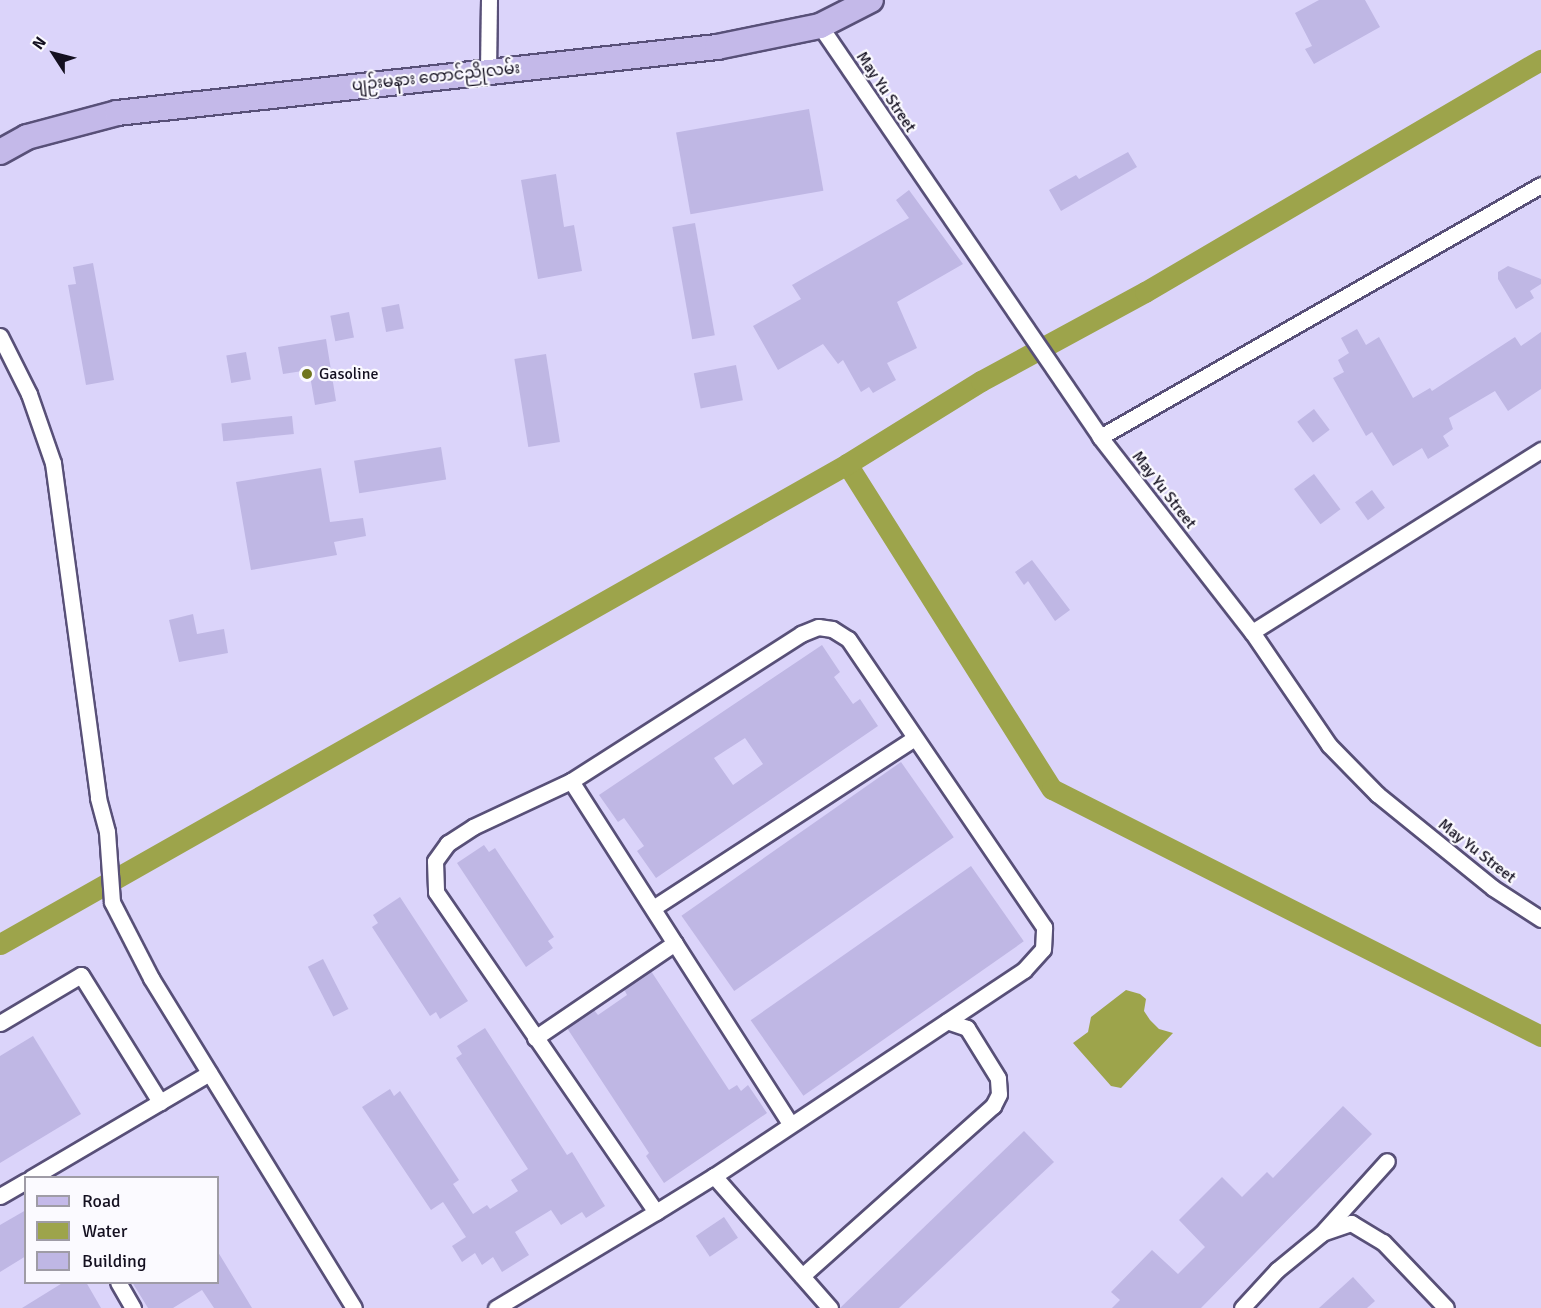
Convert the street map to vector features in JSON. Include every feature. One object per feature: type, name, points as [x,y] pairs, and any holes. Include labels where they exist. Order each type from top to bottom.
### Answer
[{"type":"main road","name":"ပျဉ်းမနား တောင်ညိုလမ်း","points":[[0,152],[27,137],[117,113],[717,47],[820,27],[871,0]]},
{"type":"street","points":[[489,0],[489,71]]},
{"type":"street","name":"May Yu Street","points":[[820,27],[1100,437],[1252,632],[1329,745],[1377,795],[1493,888],[1541,919]]},
{"type":"street","points":[[1100,437],[1541,185]]},
{"type":"street","points":[[0,336],[29,394],[53,463],[98,798],[107,832],[112,902],[151,978],[354,1308]]},
{"type":"street","points":[[1252,632],[1541,450]]},
{"type":"street","points":[[496,1308],[656,1212],[714,1176],[1024,970],[1043,949],[1044,927],[848,639],[832,629],[818,627],[571,781],[447,843],[435,861],[433,877],[436,892],[534,1038],[656,1212]]},
{"type":"street","points":[[653,908],[915,738]]},
{"type":"street","points":[[571,781],[790,1124]]},
{"type":"street","points":[[534,1038],[675,943]]},
{"type":"street","points":[[0,1023],[81,975],[160,1102]]},
{"type":"street","points":[[802,1276],[993,1106],[999,1094],[998,1078],[967,1028],[947,1021]]},
{"type":"street","points":[[52,1172],[209,1072]]},
{"type":"street","points":[[1242,1308],[1278,1270],[1321,1234],[1387,1161]]},
{"type":"street","points":[[714,1176],[830,1308]]},
{"type":"street","points":[[0,1196],[24,1182]]},
{"type":"street","points":[[1321,1234],[1351,1223],[1383,1242],[1446,1308]]},
{"type":"street","points":[[119,1284],[133,1308]]},
{"type":"water","points":[[1126,990],[1140,994],[1146,999],[1144,1011],[1150,1020],[1159,1029],[1173,1033],[1121,1088],[1111,1086],[1073,1043],[1088,1032],[1091,1017]]},
{"type":"building","points":[[1319,0],[1365,0],[1380,27],[1314,64],[1305,49],[1312,46],[1295,13]]},
{"type":"building","points":[[809,109],[823,191],[690,214],[676,132]]},
{"type":"building","points":[[1128,152],[1137,167],[1061,211],[1049,190],[1076,175],[1079,179]]},
{"type":"building","points":[[556,174],[564,227],[574,225],[582,271],[538,279],[521,180]]},
{"type":"building","points":[[909,190],[963,264],[897,302],[917,348],[887,363],[896,380],[873,393],[869,387],[861,392],[843,360],[838,364],[823,344],[778,370],[753,326],[801,299],[792,285],[909,218],[896,200]]},
{"type":"building","points":[[695,223],[715,335],[692,339],[672,227]]},
{"type":"building","points":[[93,263],[114,380],[86,385],[68,285],[76,284],[73,267]]},
{"type":"building","points":[[1508,266],[1541,279],[1541,284],[1530,291],[1534,298],[1516,309],[1498,279],[1498,272]]},
{"type":"building","points":[[399,304],[404,329],[386,332],[381,307]]},
{"type":"building","points":[[349,312],[354,338],[335,341],[330,316]]},
{"type":"building","points":[[1357,329],[1366,345],[1379,337],[1413,398],[1430,388],[1432,391],[1515,337],[1521,346],[1541,332],[1541,389],[1508,411],[1495,391],[1449,418],[1453,429],[1443,436],[1449,446],[1428,459],[1422,448],[1393,466],[1372,432],[1366,436],[1333,378],[1344,372],[1338,360],[1349,353],[1341,338]]},
{"type":"building","points":[[326,339],[336,401],[315,405],[309,370],[283,374],[278,347]]},
{"type":"building","points":[[246,352],[251,380],[231,383],[226,355]]},
{"type":"building","points":[[546,354],[560,442],[528,447],[514,359]]},
{"type":"building","points":[[736,365],[743,400],[701,409],[694,373]]},
{"type":"building","points":[[1314,409],[1330,430],[1313,442],[1297,422]]},
{"type":"building","points":[[292,416],[294,434],[223,441],[221,423]]},
{"type":"building","points":[[441,447],[446,480],[359,493],[354,461]]},
{"type":"building","points":[[321,468],[330,522],[363,518],[366,536],[334,542],[337,555],[251,570],[236,482]]},
{"type":"building","points":[[1314,474],[1340,509],[1321,524],[1294,489]]},
{"type":"building","points":[[1372,490],[1385,508],[1368,520],[1355,502]]},
{"type":"building","points":[[1032,560],[1070,610],[1055,621],[1028,581],[1024,585],[1015,572]]},
{"type":"building","points":[[193,614],[197,634],[224,629],[228,653],[179,662],[169,620]]},
{"type":"building","points":[[822,645],[840,672],[834,677],[853,704],[860,699],[878,726],[656,878],[637,851],[644,846],[624,818],[618,822],[599,795]],"holes":[[[745,738],[763,764],[733,785],[714,758]]]},
{"type":"building","points":[[901,762],[954,837],[734,991],[681,916]]},
{"type":"building","points":[[484,845],[489,852],[495,848],[554,937],[548,941],[553,948],[526,967],[457,863]]},
{"type":"building","points":[[971,866],[1024,941],[803,1096],[751,1020]]},
{"type":"building","points":[[400,897],[468,1001],[440,1019],[436,1012],[430,1016],[372,927],[378,923],[373,915]]},
{"type":"building","points":[[323,959],[348,1009],[333,1017],[308,967]]},
{"type":"building","points":[[651,971],[729,1090],[737,1085],[741,1091],[748,1085],[767,1113],[664,1183],[646,1156],[649,1153],[567,1028],[594,1010],[598,1015],[627,995],[624,989]]},
{"type":"building","points":[[485,1028],[567,1155],[572,1152],[605,1206],[586,1218],[582,1212],[561,1225],[551,1210],[515,1232],[529,1255],[502,1272],[493,1257],[482,1265],[475,1253],[462,1262],[452,1246],[466,1237],[443,1202],[431,1210],[362,1107],[390,1089],[394,1096],[400,1091],[459,1180],[453,1184],[473,1214],[487,1205],[490,1209],[518,1191],[511,1180],[528,1169],[456,1058],[462,1054],[457,1046]]},
{"type":"building","points":[[33,1036],[81,1114],[0,1163],[0,1056]]},
{"type":"building","points":[[1343,1106],[1372,1134],[1201,1308],[1112,1308],[1120,1300],[1111,1292],[1152,1250],[1178,1274],[1205,1247],[1179,1220],[1222,1177],[1242,1197],[1267,1172],[1273,1178]]},
{"type":"building","points":[[1024,1131],[1054,1162],[899,1308],[840,1308]]},
{"type":"building","points":[[24,1211],[24,1257],[0,1272],[0,1225]]},
{"type":"building","points":[[724,1217],[738,1238],[710,1257],[696,1236]]},
{"type":"building","points":[[219,1254],[252,1308],[214,1308],[202,1290],[173,1308],[148,1308],[133,1284],[219,1284]]},
{"type":"building","points":[[1353,1277],[1375,1301],[1367,1308],[1319,1308]]},
{"type":"building","points":[[61,1284],[87,1284],[101,1308],[22,1308]]},
{"type":"waterway","points":[[0,944],[847,464],[981,381],[1145,292],[1541,60]]},
{"type":"waterway","points":[[847,464],[1052,789],[1541,1036]]},
{"type":"place","name":"Gasoline","points":[[307,374]]}]
